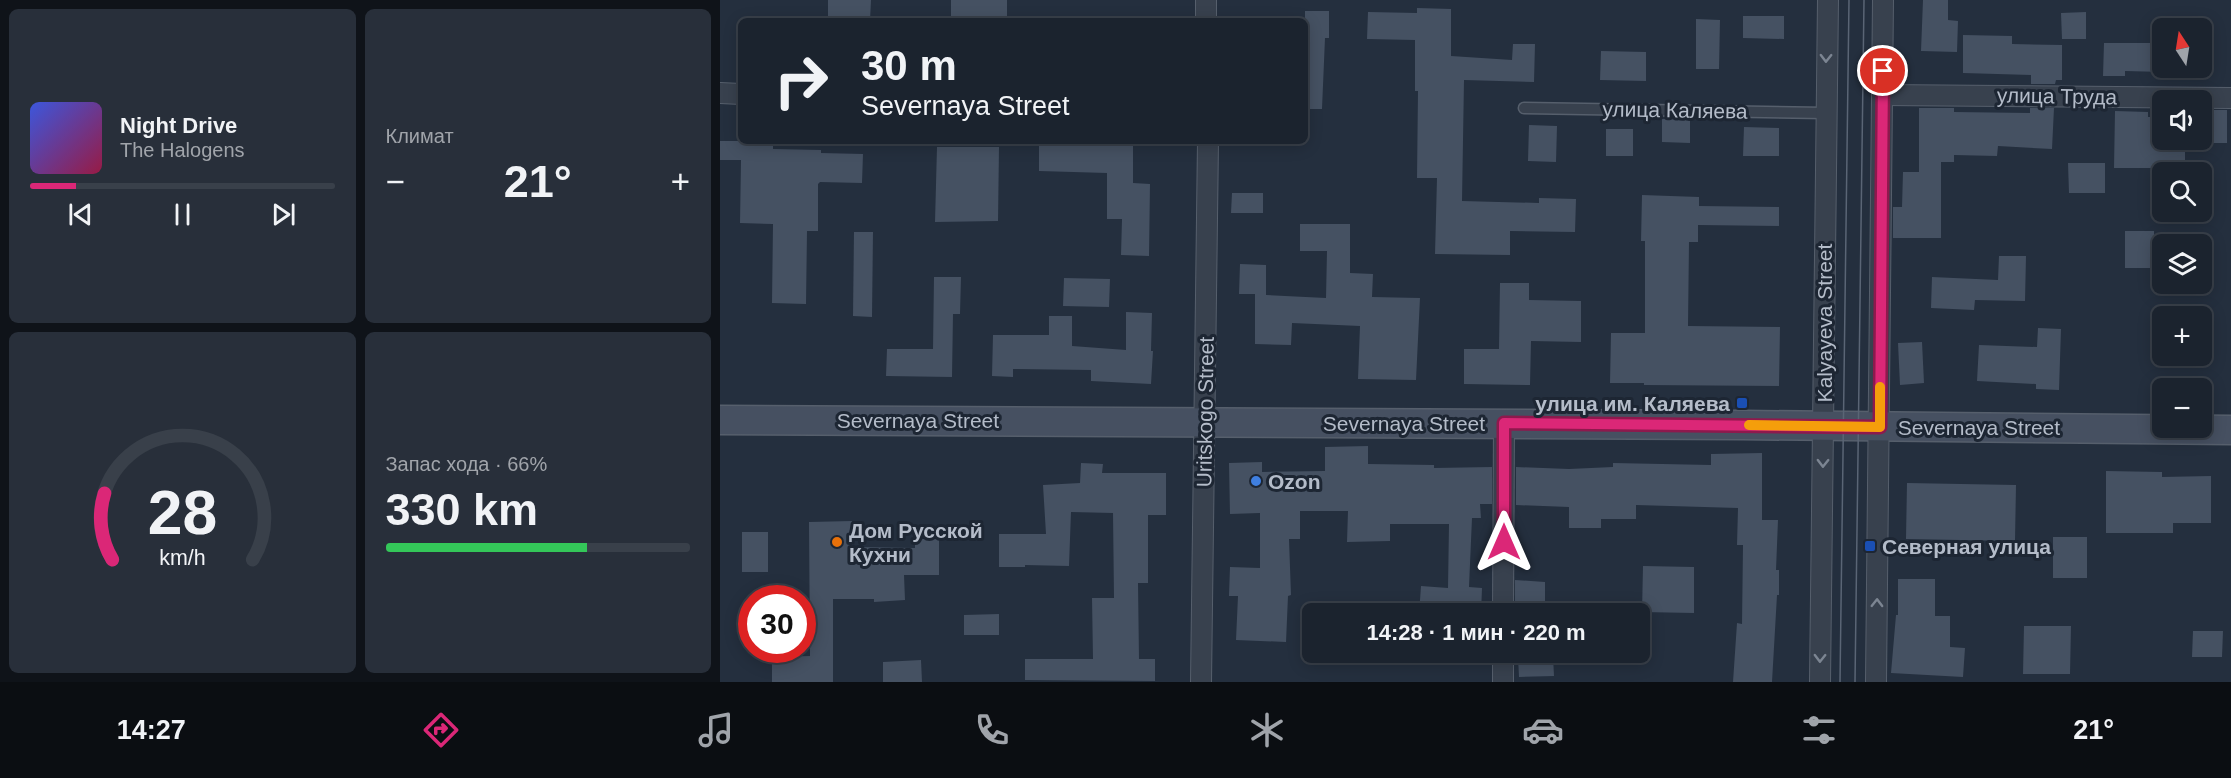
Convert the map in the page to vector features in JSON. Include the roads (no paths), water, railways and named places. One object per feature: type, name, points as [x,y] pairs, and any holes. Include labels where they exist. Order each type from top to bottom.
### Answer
[{"type":"main road","name":"Severnaya Street","points":[[720,420],[1824,425],[2231,430]]},
{"type":"street","points":[[1206,0],[1206,18]]},
{"type":"street","name":"Kalyayeva Street","points":[[1820,682],[1827,0]]},
{"type":"street","points":[[1876,682],[1884,0]]},
{"type":"street","points":[[720,93],[738,94]]},
{"type":"street","name":"улица Труда","points":[[1882,95],[2231,98]]},
{"type":"street","name":"Uritskogo Street","points":[[1202,682],[1208,144]]},
{"type":"street","points":[[1503,603],[1504,423]]},
{"type":"street","points":[[1503,663],[1503,682]]},
{"type":"lane","name":"улица Каляева","points":[[1524,108],[1825,113]]},
{"type":"tram line","points":[[1840,682],[1849,0]]},
{"type":"tram line","points":[[1855,682],[1864,0]]},
{"type":"place","name":"улица им. Каляева","points":[[1742,403]]},
{"type":"place","name":"Ozon","points":[[1256,481]]},
{"type":"place","name":"Дом Русской Кухни","points":[[837,542]]},
{"type":"place","name":"Северная улица","points":[[1870,546]]}]
